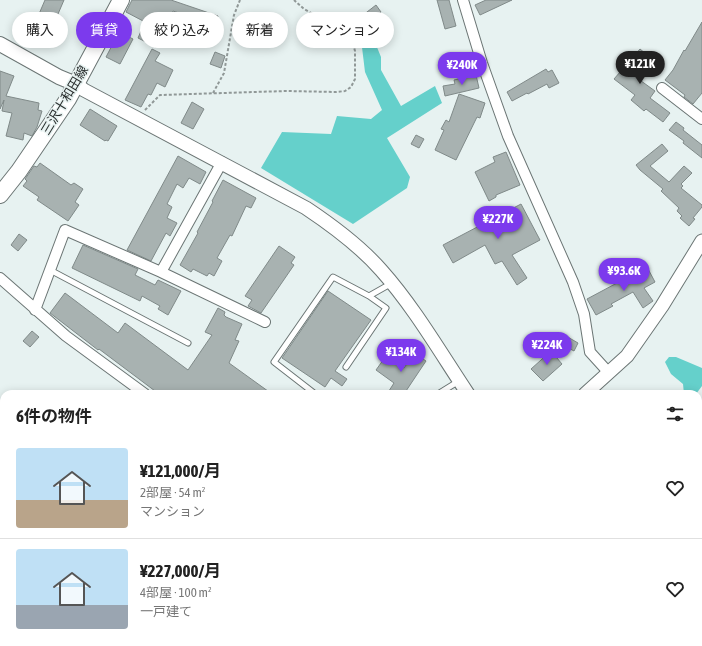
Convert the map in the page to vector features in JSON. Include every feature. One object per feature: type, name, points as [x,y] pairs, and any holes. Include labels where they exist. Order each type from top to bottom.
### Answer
[{"type":"main road","name":"三沢十和田線","points":[[0,195],[19,171],[68,99],[121,0]]},
{"type":"main road","points":[[0,44],[59,77],[76,84]]},
{"type":"street","points":[[463,0],[482,63],[508,136],[573,282],[584,314],[590,352],[609,373]]},
{"type":"street","points":[[76,84],[84,90],[306,208],[330,224],[356,245],[381,269],[428,334],[465,390]]},
{"type":"street","points":[[662,88],[702,119]]},
{"type":"street","points":[[161,272],[222,162]]},
{"type":"street","points":[[35,310],[65,230],[161,272],[265,322]]},
{"type":"street","points":[[590,390],[627,356],[644,335],[702,241]]},
{"type":"street","points":[[0,278],[35,310],[92,356],[139,390]]},
{"type":"lane","points":[[50,270],[188,343]]},
{"type":"lane","points":[[310,390],[274,362],[333,277],[369,296],[386,308],[346,367]]},
{"type":"lane","points":[[369,296],[392,283]]},
{"type":"lane","points":[[444,390],[459,380]]},
{"type":"path","points":[[213,93],[224,73],[234,15],[240,0]]},
{"type":"path","points":[[137,118],[160,95],[286,91],[336,92],[345,91],[351,87],[355,78],[355,51],[352,40],[340,29],[304,10],[294,0]]},
{"type":"shaded area","points":[[362,48],[377,48],[381,57],[381,70],[401,106],[435,86],[442,103],[387,138],[410,177],[407,188],[353,224],[261,168],[282,132],[331,134],[337,116],[371,119],[382,110],[365,72]]},
{"type":"shaded area","points":[[669,357],[676,357],[702,368],[702,386],[699,390],[684,390],[683,384],[671,374],[665,362]]},
{"type":"building","points":[[45,0],[64,0],[59,12],[40,12]]},
{"type":"building","points":[[132,0],[171,0],[206,12],[140,12],[140,19],[132,15],[132,12],[126,12]]},
{"type":"building","points":[[437,0],[449,0],[456,26],[445,29]]},
{"type":"building","points":[[486,0],[512,0],[480,15],[475,5]]},
{"type":"building","points":[[376,5],[381,12],[367,12]]},
{"type":"building","points":[[702,22],[702,93],[693,104],[684,97],[685,95],[665,80],[673,70]]},
{"type":"building","points":[[111,48],[128,48],[120,64],[106,57]]},
{"type":"building","points":[[152,49],[160,53],[155,61],[173,70],[165,87],[157,83],[151,95],[148,94],[141,107],[125,100]]},
{"type":"building","points":[[640,49],[652,59],[637,78],[655,91],[650,98],[670,113],[663,122],[646,109],[644,111],[631,100],[635,95],[614,79]]},
{"type":"building","points":[[215,52],[225,56],[221,68],[210,64]]},
{"type":"building","points":[[546,69],[548,72],[552,70],[559,83],[549,88],[547,84],[512,101],[507,92]]},
{"type":"building","points":[[0,71],[14,76],[6,96],[39,103],[38,110],[42,111],[37,127],[32,136],[24,133],[23,140],[6,136],[12,113],[2,111],[4,100],[0,109]]},
{"type":"building","points":[[476,75],[479,88],[445,96],[443,86],[455,84],[454,80]]},
{"type":"building","points":[[459,94],[485,103],[480,118],[477,117],[456,160],[435,150],[444,130],[441,129],[446,120],[449,122]]},
{"type":"building","points":[[192,102],[204,109],[193,129],[181,123]]},
{"type":"building","points":[[90,109],[117,126],[108,141],[105,141],[80,125]]},
{"type":"building","points":[[676,122],[684,128],[683,130],[702,145],[702,158],[683,143],[684,141],[669,130]]},
{"type":"building","points":[[416,135],[424,139],[419,148],[411,144]]},
{"type":"building","points":[[662,144],[668,151],[650,166],[669,182],[684,166],[692,173],[681,184],[683,186],[681,188],[702,205],[702,207],[693,218],[695,219],[689,226],[680,218],[682,216],[677,211],[679,208],[661,191],[663,189],[636,165]]},
{"type":"building","points":[[506,152],[520,185],[496,195],[496,197],[489,201],[475,172],[495,162],[493,157]]},
{"type":"building","points":[[178,156],[206,172],[200,184],[189,178],[183,188],[177,184],[167,204],[172,207],[167,218],[177,223],[170,236],[166,233],[151,261],[127,250]]},
{"type":"building","points":[[40,163],[71,185],[74,183],[83,189],[75,202],[79,205],[68,221],[37,200],[39,197],[23,186],[27,181],[25,179],[34,166],[37,167]]},
{"type":"building","points":[[223,180],[256,198],[251,208],[246,206],[232,236],[230,235],[217,258],[222,261],[214,276],[209,273],[207,276],[193,269],[191,272],[180,265],[198,233],[197,232]]},
{"type":"building","points":[[521,204],[540,240],[512,255],[527,278],[517,285],[502,261],[495,264],[485,245],[453,263],[443,245]]},
{"type":"building","points":[[19,234],[27,240],[18,251],[11,245]]},
{"type":"building","points":[[83,245],[138,269],[135,275],[155,285],[158,280],[181,291],[168,315],[158,309],[160,306],[142,296],[140,301],[72,268]]},
{"type":"building","points":[[279,246],[295,257],[291,263],[294,265],[261,313],[248,306],[252,300],[245,296]]},
{"type":"building","points":[[647,267],[655,282],[644,288],[653,301],[643,308],[633,292],[611,304],[613,306],[596,315],[587,299]]},
{"type":"building","points":[[328,291],[371,320],[335,371],[347,379],[342,386],[331,378],[325,387],[282,358]]},
{"type":"building","points":[[65,293],[118,333],[125,323],[188,370],[212,335],[205,332],[218,308],[225,312],[224,315],[226,317],[242,324],[235,340],[239,341],[229,363],[266,390],[154,390],[50,313]]},
{"type":"building","points":[[32,331],[39,337],[30,347],[23,341]]},
{"type":"building","points":[[566,336],[578,343],[574,351],[561,344]]},
{"type":"building","points":[[551,351],[562,364],[543,381],[531,369]]},
{"type":"building","points":[[414,353],[426,361],[407,390],[390,390],[394,383],[376,370],[386,356],[404,368]]}]
